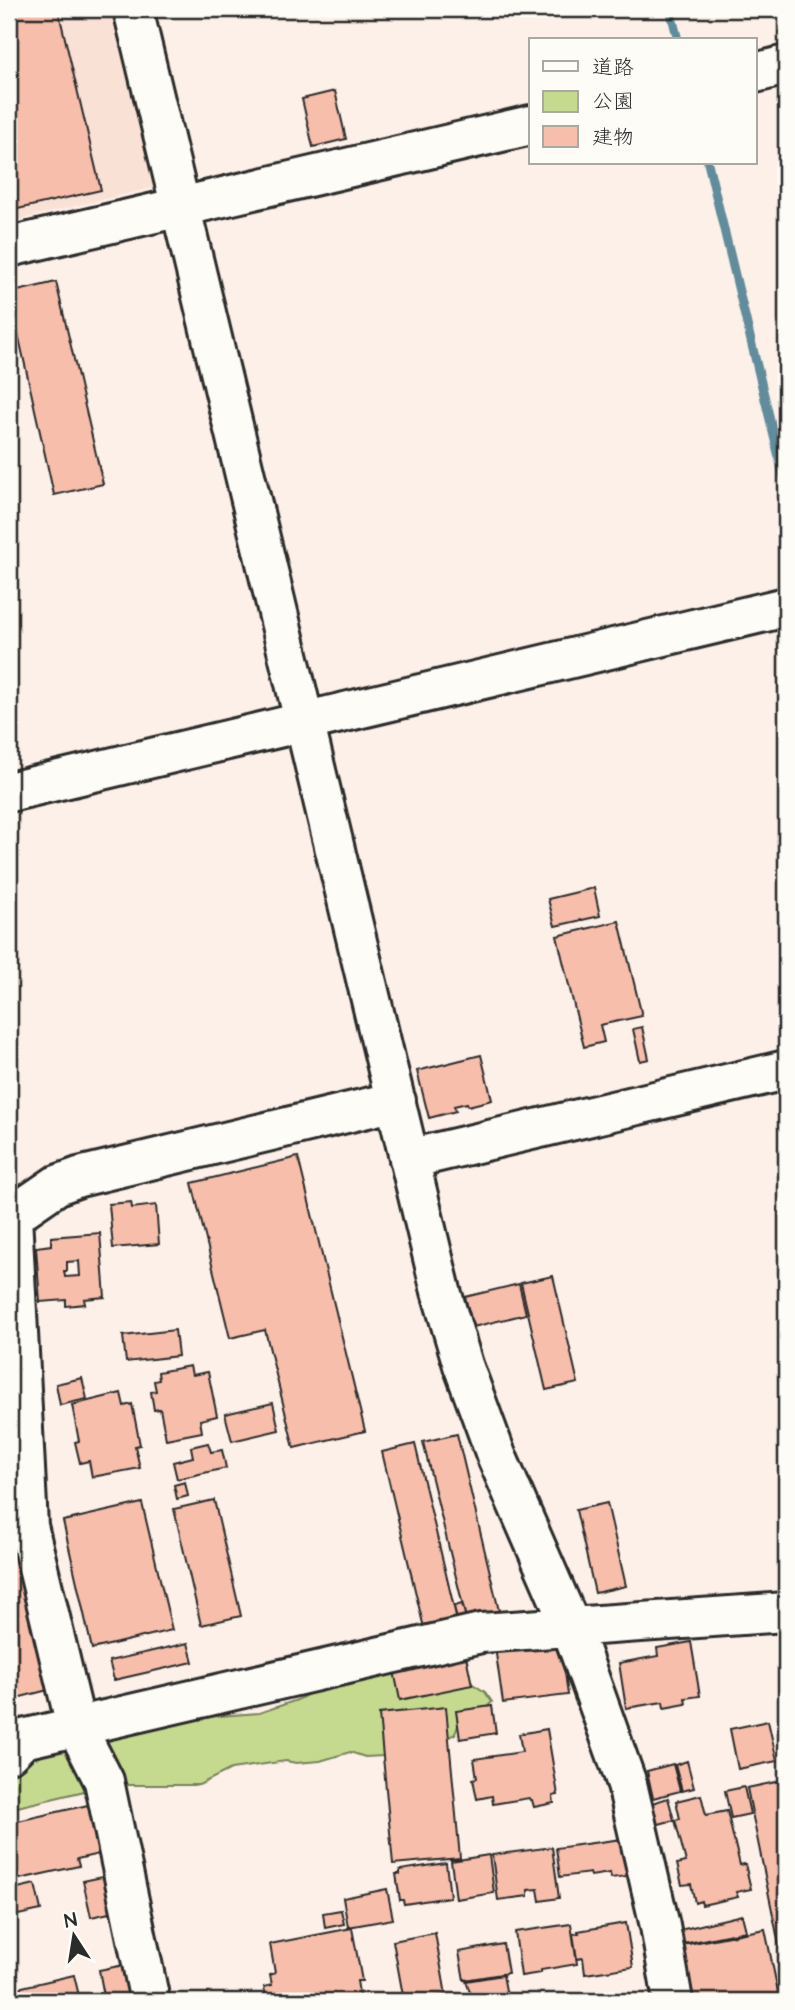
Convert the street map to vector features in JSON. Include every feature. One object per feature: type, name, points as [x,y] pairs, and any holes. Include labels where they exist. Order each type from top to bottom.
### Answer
[{"type":"street","points":[[133,9],[438,1281],[463,1365],[496,1455],[571,1627],[627,1784],[660,1926],[673,2001]]},
{"type":"street","points":[[756,73],[786,65]]},
{"type":"street","points":[[9,247],[529,125]]},
{"type":"street","points":[[9,792],[786,607]]},
{"type":"street","points":[[409,1159],[786,1070]]},
{"type":"street","points":[[150,2001],[104,1781],[76,1726],[26,1512],[10,1217],[57,1185],[79,1177],[396,1101]]},
{"type":"street","points":[[9,1753],[23,1739],[481,1633],[786,1612]]},
{"type":"shaded area","points":[[9,9],[114,9],[156,187],[9,222]]},
{"type":"green space","points":[[381,1668],[471,1683],[485,1692],[492,1702],[484,1710],[460,1720],[455,1734],[442,1741],[384,1756],[365,1757],[350,1752],[320,1761],[286,1761],[231,1769],[199,1785],[128,1785],[118,1777],[101,1748],[105,1740],[179,1719],[259,1713],[297,1700],[332,1682]]},
{"type":"green space","points":[[72,1742],[97,1788],[9,1809],[9,1769],[24,1754]]},
{"type":"building","points":[[9,9],[58,9],[101,190],[9,211]]},
{"type":"building","points":[[335,91],[346,139],[313,147],[302,99]]},
{"type":"building","points":[[56,282],[103,484],[54,495],[9,293]]},
{"type":"building","points":[[594,888],[600,916],[555,926],[548,899]]},
{"type":"building","points":[[619,921],[642,1016],[600,1025],[604,1042],[584,1047],[557,936]]},
{"type":"building","points":[[642,1027],[649,1059],[640,1061],[633,1029]]},
{"type":"building","points":[[481,1055],[492,1100],[468,1106],[467,1103],[454,1106],[456,1111],[429,1118],[417,1071]]},
{"type":"building","points":[[298,1157],[365,1431],[294,1448],[265,1330],[230,1338],[192,1183]]},
{"type":"building","points":[[131,1202],[132,1208],[156,1205],[159,1244],[113,1248],[109,1204]]},
{"type":"building","points":[[100,1233],[105,1297],[84,1299],[85,1304],[66,1306],[66,1300],[40,1302],[36,1247],[51,1245],[51,1237]],"holes":[[[79,1261],[80,1276],[65,1277],[67,1262]]]},
{"type":"building","points":[[553,1276],[578,1383],[546,1390],[521,1283]]},
{"type":"building","points":[[519,1284],[526,1314],[473,1327],[465,1297]]},
{"type":"building","points":[[175,1330],[178,1356],[126,1362],[123,1336]]},
{"type":"building","points":[[190,1366],[192,1375],[208,1372],[217,1416],[200,1420],[202,1432],[166,1439],[160,1409],[154,1410],[151,1392],[156,1391],[154,1381],[159,1380],[158,1372]]},
{"type":"building","points":[[82,1378],[87,1399],[60,1405],[56,1384]]},
{"type":"building","points":[[121,1393],[124,1406],[132,1404],[140,1445],[135,1446],[140,1468],[92,1477],[89,1461],[80,1463],[72,1405]]},
{"type":"building","points":[[273,1403],[279,1430],[232,1441],[225,1414]]},
{"type":"building","points":[[457,1434],[499,1611],[466,1618],[423,1442]]},
{"type":"building","points":[[208,1443],[211,1452],[222,1450],[226,1468],[177,1479],[173,1462],[193,1457],[191,1447]]},
{"type":"building","points":[[415,1444],[457,1620],[424,1628],[382,1452]]},
{"type":"building","points":[[185,1482],[188,1496],[177,1499],[174,1485]]},
{"type":"building","points":[[214,1500],[241,1616],[201,1625],[174,1509]]},
{"type":"building","points":[[142,1503],[172,1630],[92,1649],[63,1521]]},
{"type":"building","points":[[607,1503],[626,1586],[595,1593],[576,1510]]},
{"type":"building","points":[[9,1540],[12,1540],[48,1690],[9,1700]]},
{"type":"building","points":[[462,1604],[466,1618],[457,1620],[454,1606]]},
{"type":"building","points":[[553,1640],[565,1672],[568,1695],[503,1703],[495,1647]]},
{"type":"building","points":[[691,1642],[700,1696],[685,1698],[686,1704],[664,1708],[663,1702],[626,1708],[619,1663],[658,1656],[657,1648]]},
{"type":"building","points":[[188,1643],[193,1662],[114,1680],[109,1661]]},
{"type":"building","points":[[466,1656],[472,1685],[400,1700],[394,1671]]},
{"type":"building","points":[[492,1706],[496,1733],[460,1739],[456,1711]]},
{"type":"building","points":[[446,1707],[460,1858],[393,1864],[379,1714]]},
{"type":"building","points":[[768,1721],[777,1761],[738,1769],[730,1729]]},
{"type":"building","points":[[547,1729],[558,1795],[553,1796],[554,1803],[534,1807],[529,1798],[493,1804],[492,1796],[477,1799],[473,1779],[477,1778],[474,1759],[522,1752],[519,1734]]},
{"type":"building","points":[[687,1761],[694,1788],[682,1791],[675,1765]]},
{"type":"building","points":[[673,1764],[680,1791],[653,1798],[647,1771]]},
{"type":"building","points":[[786,1780],[786,1979],[747,1788]]},
{"type":"building","points":[[744,1787],[750,1814],[731,1818],[725,1791]]},
{"type":"building","points":[[701,1795],[706,1815],[727,1811],[740,1865],[745,1864],[751,1889],[736,1892],[738,1897],[702,1905],[701,1901],[695,1903],[691,1884],[682,1885],[677,1864],[686,1862],[675,1820],[680,1819],[676,1801]]},
{"type":"building","points":[[668,1798],[674,1820],[655,1825],[649,1804]]},
{"type":"building","points":[[88,1805],[99,1854],[77,1859],[79,1866],[15,1880],[12,1868],[9,1869],[9,1823]]},
{"type":"building","points":[[622,1839],[627,1876],[611,1878],[610,1873],[591,1876],[590,1873],[560,1877],[556,1848]]},
{"type":"building","points":[[552,1847],[559,1898],[540,1901],[538,1889],[528,1890],[528,1896],[498,1900],[492,1855]]},
{"type":"building","points":[[489,1855],[494,1893],[456,1899],[451,1861]]},
{"type":"building","points":[[446,1863],[450,1897],[404,1904],[403,1900],[400,1900],[396,1874],[400,1874],[400,1870]]},
{"type":"building","points":[[107,1876],[114,1912],[91,1917],[83,1881]]},
{"type":"building","points":[[35,1884],[41,1910],[9,1917],[9,1890]]},
{"type":"building","points":[[387,1889],[393,1919],[348,1927],[343,1898]]},
{"type":"building","points":[[341,1910],[344,1924],[325,1928],[323,1913]]},
{"type":"building","points":[[742,1915],[746,1931],[683,1944],[680,1930]]},
{"type":"building","points":[[626,1923],[633,1967],[585,1974],[583,1958],[577,1959],[573,1934]]},
{"type":"building","points":[[571,1924],[577,1964],[521,1976],[515,1932]]},
{"type":"building","points":[[352,1928],[362,1981],[357,1981],[360,1999],[267,2001],[264,1987],[272,1985],[270,1975],[275,1973],[270,1944]]},
{"type":"building","points":[[765,1929],[780,2001],[694,2001],[683,1945]]},
{"type":"building","points":[[435,1933],[446,1995],[404,2001],[393,1941]]},
{"type":"building","points":[[503,1944],[508,1973],[464,1980],[459,1952]]},
{"type":"building","points":[[124,1965],[131,2001],[105,2001],[99,1970]]},
{"type":"building","points":[[74,1975],[79,1996],[57,2001],[9,2001],[9,1990]]},
{"type":"building","points":[[503,1975],[508,2001],[473,2001],[466,1981]]},
{"type":"waterway","points":[[670,9],[677,38]]},
{"type":"waterway","points":[[708,164],[786,486]]}]
